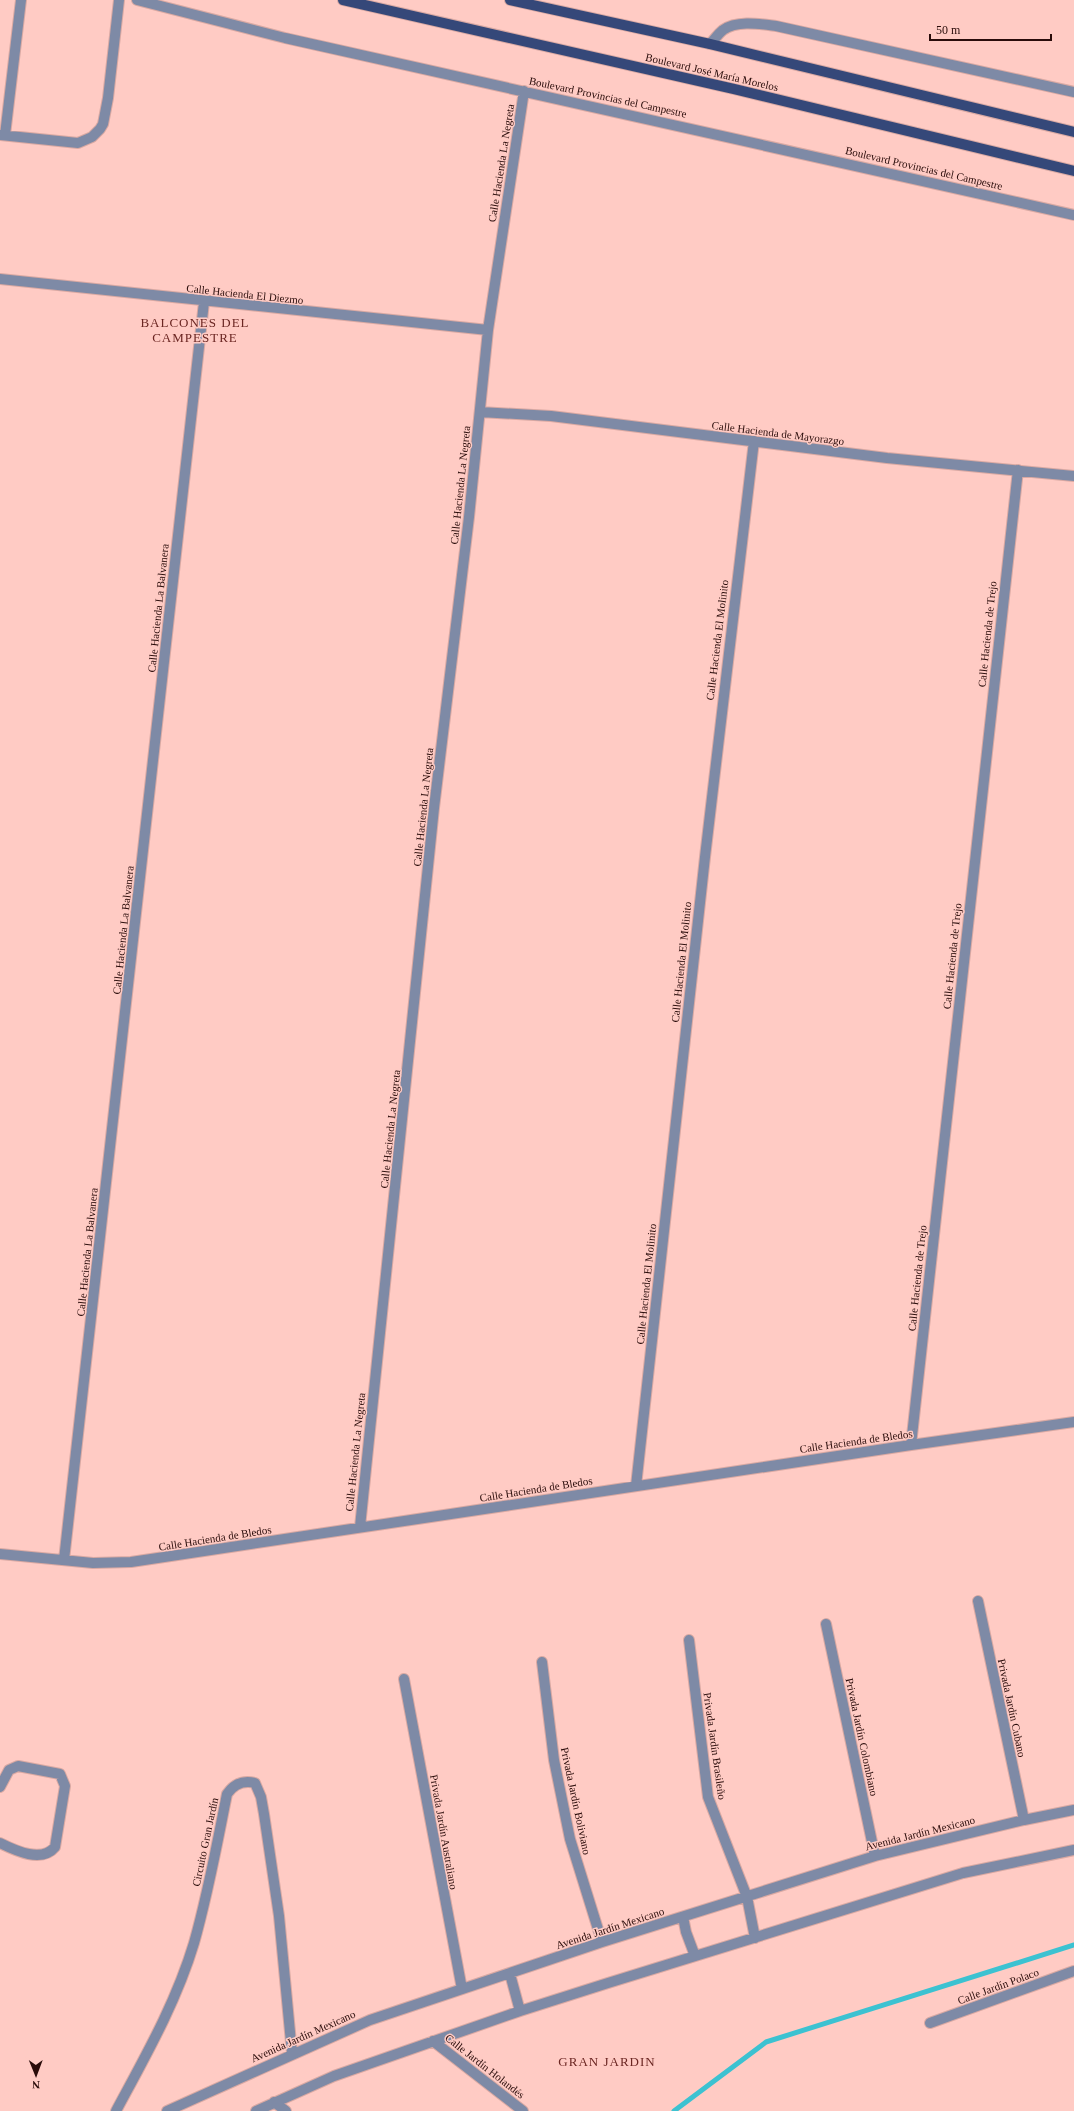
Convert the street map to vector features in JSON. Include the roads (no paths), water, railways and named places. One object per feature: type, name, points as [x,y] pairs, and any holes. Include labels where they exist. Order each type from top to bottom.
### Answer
[{"type":"main road","name":"Boulevard José María Morelos","points":[[343,0],[734,89],[1074,171]]},
{"type":"main road","points":[[510,0],[710,44],[1074,132]]},
{"type":"street","points":[[21,0],[3,135],[78,143],[92,137],[103,124],[108,98],[119,0]]},
{"type":"street","name":"Boulevard Provincias del Campestre","points":[[137,0],[285,38],[1074,215]]},
{"type":"street","points":[[710,44],[723,30],[736,25],[750,24],[776,26],[1074,92]]},
{"type":"street","name":"Calle Hacienda La Negreta","points":[[360,1528],[434,808],[470,517],[488,330],[524,91]]},
{"type":"street","name":"Calle Hacienda El Diezmo","points":[[0,279],[204,302],[488,330]]},
{"type":"street","name":"Calle Hacienda La Balvanera","points":[[64,1560],[204,302]]},
{"type":"street","name":"Calle Hacienda de Mayorazgo","points":[[480,412],[551,416],[653,430],[880,457],[1074,476]]},
{"type":"street","name":"Calle Hacienda El Molinito","points":[[636,1486],[705,849],[754,441]]},
{"type":"street","name":"Calle Hacienda de Trejo","points":[[911,1445],[1018,470]]},
{"type":"street","name":"Calle Hacienda de Bledos","points":[[0,1554],[93,1564],[131,1562],[1074,1422]]},
{"type":"street","name":"Privada Jardín Cubano","points":[[978,1601],[1024,1820]]},
{"type":"street","name":"Privada Jardín Colombiano","points":[[826,1624],[875,1856]]},
{"type":"street","name":"Privada Jardín Brasileño","points":[[689,1640],[708,1797],[747,1897],[755,1938]]},
{"type":"street","name":"Privada Jardín Boliviano","points":[[542,1662],[554,1760],[570,1839],[602,1942]]},
{"type":"street","name":"Privada Jardín Australiano","points":[[404,1679],[462,1989]]},
{"type":"street","points":[[0,1787],[9,1770],[18,1766],[60,1774],[65,1786],[55,1847],[51,1852],[36,1856],[0,1843]]},
{"type":"street","name":"Circuito Gran Jardín","points":[[116,2111],[165,2018],[182,1979],[194,1943],[227,1794],[236,1784],[242,1782],[255,1783],[261,1797],[279,1916],[292,2053]]},
{"type":"street","name":"Avenida Jardín Mexicano","points":[[167,2111],[292,2053],[370,2020],[602,1942],[875,1856],[1024,1820],[1074,1810]]},
{"type":"street","points":[[256,2111],[334,2076],[520,2011],[963,1873],[1074,1850]]},
{"type":"street","points":[[683,1917],[686,1932],[695,1956]]},
{"type":"street","name":"Calle Jardín Polaco","points":[[930,2023],[1074,1971]]},
{"type":"street","points":[[510,1974],[520,2011]]},
{"type":"street","name":"Calle Jardín Holandés","points":[[433,2041],[523,2111]]},
{"type":"street","points":[[274,2102],[286,2111]]},
{"type":"waterway","points":[[674,2111],[766,2042],[1074,1945]]},
{"type":"district","name":"BALCONES DEL CAMPESTRE","points":[[195,330]]},
{"type":"district","name":"GRAN JARDIN","points":[[607,2061]]}]
